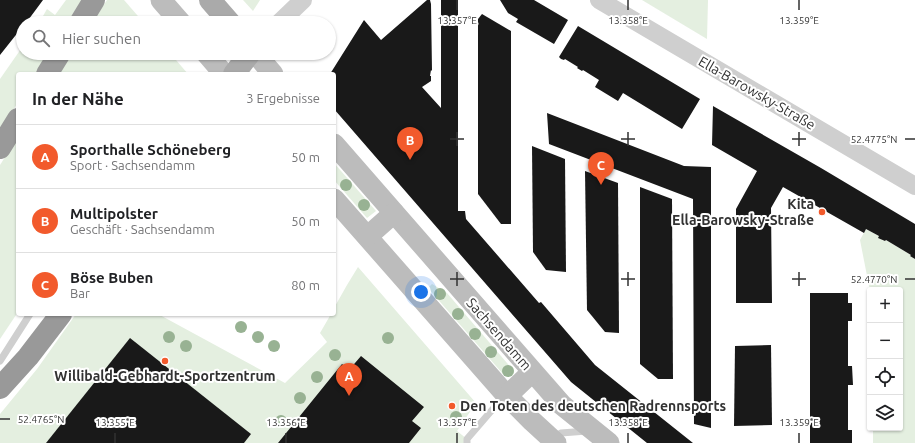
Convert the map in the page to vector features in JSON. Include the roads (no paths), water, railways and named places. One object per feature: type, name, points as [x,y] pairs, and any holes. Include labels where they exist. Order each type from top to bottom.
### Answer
[{"type":"highway","points":[[84,16],[94,0]]},
{"type":"highway","points":[[48,72],[56,60]]},
{"type":"highway","points":[[0,148],[16,122]]},
{"type":"highway","points":[[0,388],[28,357],[59,316]]},
{"type":"main road","points":[[161,0],[175,16]]},
{"type":"main road","points":[[210,0],[224,16]]},
{"type":"main road","points":[[212,60],[222,72]]},
{"type":"main road","points":[[236,72],[245,60]]},
{"type":"main road","points":[[261,60],[271,72]]},
{"type":"main road","name":"Sachsendamm","points":[[336,146],[532,372],[562,404],[601,437]]},
{"type":"main road","points":[[336,201],[507,396],[554,442]]},
{"type":"main road","points":[[368,236],[394,213]]},
{"type":"main road","points":[[507,396],[532,372]]},
{"type":"street","points":[[286,16],[303,0]]},
{"type":"street","name":"Ella-Barowsky-Straße","points":[[599,0],[915,186]]},
{"type":"lane","points":[[0,361],[29,316]]},
{"type":"lane","points":[[467,443],[467,439],[492,410],[507,396]]},
{"type":"lane","points":[[554,442],[561,433],[601,437]]},
{"type":"place","name":"Multipolster","points":[[410,160]]},
{"type":"place","name":"Böse Buben","points":[[601,185]]},
{"type":"place","name":"Kita Ella-Barowsky-Straße","points":[[822,212]]},
{"type":"place","name":"Willibald-Gebhardt-Sportzentrum","points":[[165,361]]},
{"type":"place","name":"Sporthalle Schöneberg","points":[[349,396]]},
{"type":"place","name":"Den Toten des deutschen Radrennsports","points":[[452,406]]}]
